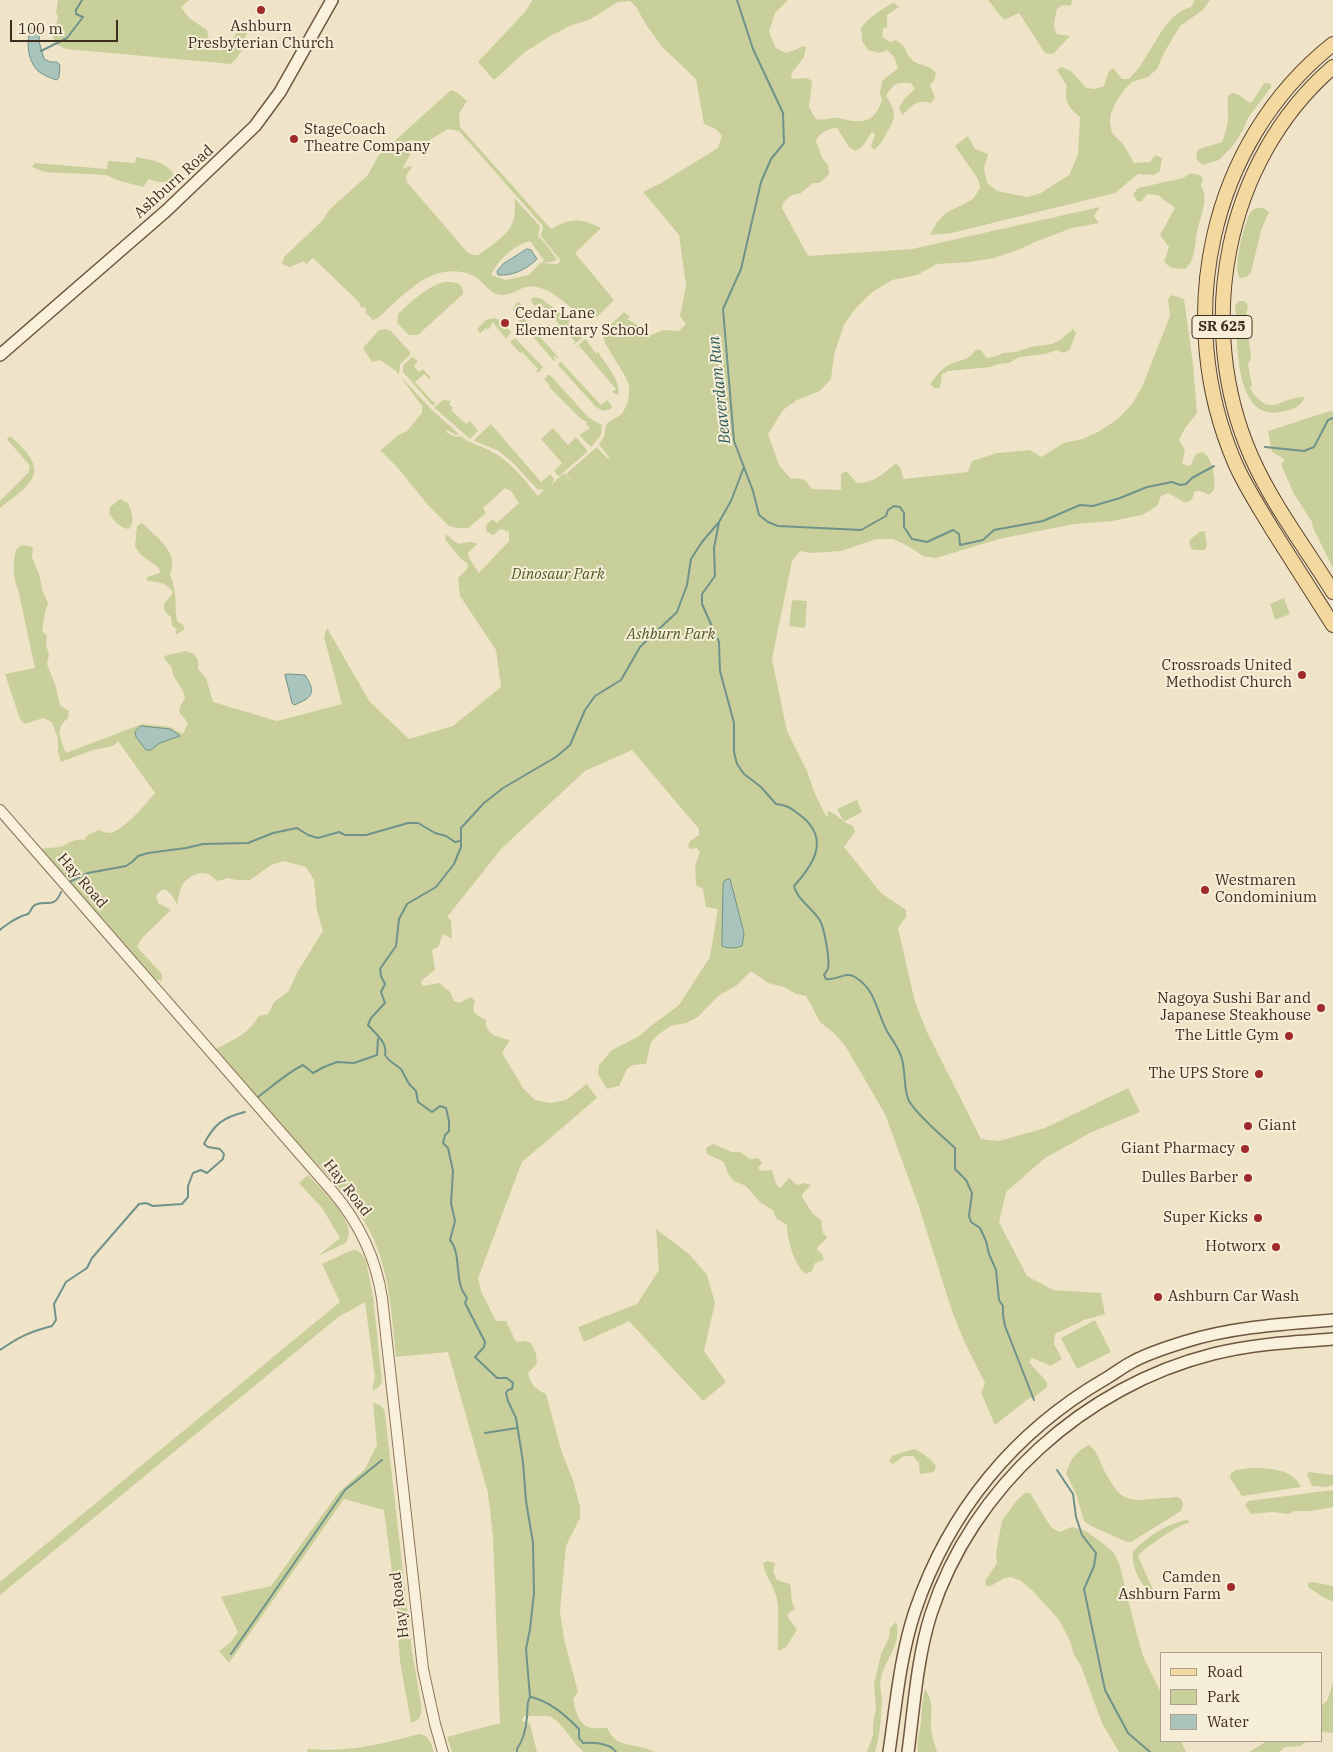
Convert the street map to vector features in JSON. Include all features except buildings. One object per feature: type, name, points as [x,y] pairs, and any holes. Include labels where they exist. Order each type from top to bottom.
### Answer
[{"type":"main road","name":"Ashburn Road","points":[[0,355],[166,211],[255,126],[283,87],[332,0]]},
{"type":"main road","name":"SR 625","points":[[1333,44],[1303,72],[1274,105],[1234,174],[1219,215],[1209,261],[1205,285],[1204,326],[1207,366],[1213,394],[1222,431],[1235,463],[1252,496],[1333,625]]},
{"type":"main road","name":"SR 625","points":[[1333,67],[1293,110],[1270,144],[1251,180],[1237,219],[1229,251],[1222,318],[1225,362],[1230,390],[1237,419],[1249,451],[1277,503],[1333,592]]},
{"type":"main road","points":[[889,1752],[909,1632],[930,1572],[974,1494],[1029,1434],[1068,1402],[1135,1360],[1183,1343],[1224,1332],[1333,1320]]},
{"type":"main road","points":[[908,1752],[925,1638],[939,1594],[958,1554],[990,1504],[1006,1483],[1042,1446],[1074,1419],[1104,1398],[1166,1369],[1213,1354],[1247,1346],[1333,1339]]},
{"type":"street","name":"Hay Road","points":[[0,810],[333,1192],[355,1221],[369,1249],[375,1265],[382,1298],[423,1669],[443,1752]]},
{"type":"green space","points":[[58,0],[189,0],[181,7],[189,18],[207,30],[211,47],[220,51],[229,44],[241,27],[247,31],[244,45],[231,64],[66,49],[56,44],[53,37],[58,18],[56,12]]},
{"type":"green space","points":[[532,0],[788,0],[775,13],[769,32],[776,48],[786,53],[802,46],[806,47],[804,57],[791,74],[792,79],[807,78],[812,81],[809,107],[816,119],[836,118],[854,121],[866,120],[875,114],[882,100],[880,94],[882,81],[898,68],[894,57],[887,50],[879,53],[868,50],[862,41],[861,28],[872,17],[890,5],[894,3],[899,7],[887,15],[887,27],[883,29],[882,37],[890,42],[896,40],[904,47],[911,59],[936,73],[934,81],[930,85],[935,98],[931,103],[921,102],[915,104],[902,115],[899,108],[904,99],[915,89],[911,83],[899,83],[893,86],[886,96],[892,107],[893,120],[874,150],[871,146],[875,134],[872,132],[862,147],[855,151],[849,147],[837,128],[828,130],[819,136],[816,141],[822,158],[828,165],[829,174],[820,183],[813,183],[801,193],[790,196],[783,203],[782,208],[808,256],[912,249],[1100,207],[1094,216],[1099,223],[1072,228],[994,258],[937,264],[917,275],[892,280],[871,293],[855,309],[844,325],[834,355],[831,379],[820,391],[797,400],[783,410],[768,434],[779,465],[791,479],[798,478],[804,480],[812,489],[841,490],[841,474],[846,471],[857,483],[863,483],[878,477],[896,463],[901,469],[903,479],[968,472],[972,461],[997,453],[1030,450],[1041,457],[1064,443],[1083,439],[1098,432],[1118,419],[1132,404],[1142,387],[1170,316],[1168,299],[1172,295],[1184,299],[1193,364],[1197,413],[1185,428],[1179,440],[1185,450],[1182,464],[1190,466],[1196,454],[1203,452],[1209,459],[1215,480],[1214,490],[1209,495],[1201,491],[1195,491],[1192,499],[1186,503],[1168,493],[1161,496],[1157,506],[1142,515],[1112,521],[1074,524],[999,539],[936,558],[923,556],[893,539],[876,539],[841,551],[811,553],[800,551],[792,561],[772,659],[787,731],[827,818],[828,811],[853,826],[855,832],[844,847],[881,893],[906,910],[906,917],[898,928],[915,1002],[927,1032],[981,1139],[999,1141],[1045,1128],[1128,1088],[1140,1112],[1092,1132],[1045,1158],[1006,1192],[999,1222],[1027,1276],[1053,1290],[1101,1293],[1105,1314],[1084,1320],[1055,1334],[1054,1344],[1062,1359],[1051,1366],[1032,1358],[1029,1362],[1047,1382],[1047,1387],[1036,1396],[1028,1399],[995,1425],[981,1393],[985,1383],[964,1341],[952,1311],[918,1204],[885,1114],[846,1047],[835,1034],[820,1022],[806,996],[768,983],[751,971],[736,986],[718,996],[698,1017],[686,1023],[670,1026],[658,1035],[651,1042],[646,1064],[633,1065],[627,1069],[619,1086],[607,1089],[598,1074],[599,1065],[612,1050],[641,1035],[679,1005],[710,957],[718,909],[706,907],[703,889],[696,885],[695,866],[700,852],[697,848],[690,849],[688,846],[690,841],[699,835],[699,829],[632,750],[585,771],[502,848],[447,917],[451,920],[452,939],[443,934],[438,947],[432,950],[435,970],[422,980],[423,986],[439,983],[450,992],[454,1001],[459,1003],[471,997],[475,1001],[474,1012],[486,1020],[487,1029],[497,1036],[510,1040],[502,1053],[523,1088],[535,1100],[550,1103],[566,1100],[587,1084],[597,1098],[522,1162],[478,1278],[481,1291],[496,1321],[506,1321],[516,1342],[524,1341],[531,1343],[536,1354],[537,1364],[528,1373],[529,1377],[534,1386],[546,1394],[562,1453],[573,1480],[580,1507],[580,1518],[566,1546],[560,1611],[564,1639],[578,1692],[573,1699],[576,1712],[583,1724],[591,1728],[607,1728],[618,1741],[654,1752],[584,1752],[553,1718],[548,1716],[524,1716],[522,1721],[530,1724],[537,1752],[452,1752],[447,1737],[500,1723],[493,1537],[488,1493],[448,1352],[396,1357],[392,1313],[384,1270],[368,1227],[338,1187],[216,1049],[246,1032],[259,1016],[268,1014],[274,1002],[288,992],[298,971],[323,931],[317,911],[314,880],[306,867],[284,861],[271,865],[250,880],[228,878],[218,881],[208,874],[196,874],[183,885],[177,905],[168,891],[163,890],[159,892],[156,896],[158,903],[171,910],[141,939],[137,947],[162,974],[162,981],[155,979],[38,849],[60,847],[74,841],[84,840],[88,835],[98,830],[110,833],[116,831],[134,816],[155,793],[118,741],[113,746],[93,750],[61,762],[58,752],[58,739],[52,722],[43,718],[25,724],[20,719],[5,674],[35,668],[14,575],[16,550],[22,545],[33,547],[32,557],[48,603],[42,631],[47,636],[46,645],[49,655],[47,664],[56,687],[60,705],[69,711],[68,718],[60,730],[66,753],[142,724],[170,727],[183,734],[188,723],[179,712],[185,698],[174,677],[171,666],[164,656],[186,651],[194,654],[198,660],[198,669],[206,678],[213,702],[277,721],[342,704],[324,637],[327,628],[370,702],[409,739],[453,726],[501,687],[496,650],[460,596],[458,578],[467,569],[468,564],[460,558],[445,539],[446,534],[460,544],[472,542],[477,544],[468,553],[469,558],[479,573],[509,541],[509,532],[501,529],[493,535],[486,531],[486,525],[492,519],[497,523],[519,503],[511,491],[505,488],[483,508],[486,513],[468,528],[449,526],[427,504],[398,468],[380,450],[397,436],[407,431],[422,413],[422,406],[400,376],[432,410],[459,434],[456,435],[447,430],[446,432],[456,437],[460,436],[502,458],[538,496],[544,490],[537,489],[499,451],[474,440],[491,424],[541,482],[550,474],[554,479],[552,484],[564,473],[574,484],[566,474],[597,447],[608,459],[609,457],[599,445],[604,436],[606,424],[622,414],[628,402],[629,385],[605,343],[603,336],[606,329],[624,312],[630,317],[627,319],[651,335],[663,330],[679,331],[686,324],[680,316],[686,286],[679,235],[643,192],[718,148],[722,136],[716,129],[704,124],[696,79],[663,48],[630,1],[618,2],[589,20],[572,25],[550,36],[525,52],[494,80],[478,62],[526,11]]},
{"type":"green space","points":[[988,0],[1072,0],[1071,6],[1063,5],[1057,9],[1054,22],[1057,34],[1070,36],[1053,54],[1045,53],[1019,13],[1004,20]]},
{"type":"green space","points":[[1195,0],[1210,0],[1203,10],[1180,26],[1157,69],[1148,77],[1132,82],[1124,90],[1111,113],[1112,133],[1124,145],[1134,163],[1150,162],[1155,155],[1162,158],[1160,171],[1154,175],[1138,174],[1115,193],[952,233],[930,235],[937,222],[946,213],[973,199],[980,188],[978,179],[955,146],[968,136],[975,149],[988,154],[984,168],[987,183],[997,191],[1027,197],[1041,193],[1069,175],[1078,155],[1080,117],[1068,104],[1066,96],[1067,86],[1057,70],[1062,67],[1071,71],[1086,88],[1095,89],[1104,86],[1109,71],[1113,68],[1122,79],[1129,79],[1142,63],[1169,21],[1175,15],[1191,7]]},
{"type":"green space","points":[[1264,83],[1271,84],[1271,87],[1248,118],[1232,147],[1219,160],[1203,165],[1197,160],[1196,154],[1199,149],[1222,142],[1228,120],[1228,96],[1232,93],[1239,95],[1248,102],[1252,102]]},
{"type":"green space","points":[[451,90],[458,93],[467,101],[459,114],[460,127],[551,229],[570,221],[588,222],[601,228],[575,253],[614,300],[597,317],[592,319],[586,317],[584,319],[564,302],[542,288],[526,287],[501,295],[489,290],[472,275],[444,272],[420,282],[378,318],[373,320],[365,312],[367,310],[364,307],[361,308],[359,302],[313,258],[306,264],[304,261],[290,267],[282,264],[284,257],[322,221],[330,209],[368,175],[378,156]],"holes":[[[448,129],[459,131],[543,226],[541,236],[561,261],[557,264],[540,263],[529,275],[506,280],[491,275],[507,254],[518,246],[530,241],[544,260],[542,262],[555,261],[557,259],[538,237],[540,226],[514,198],[514,216],[509,230],[486,250],[478,255],[473,255],[467,252],[407,182],[406,176],[412,167],[402,169],[410,155],[407,144],[412,140],[423,144]]]},
{"type":"green space","points":[[136,157],[162,164],[171,170],[174,175],[169,182],[158,182],[149,179],[143,187],[106,175],[44,172],[32,167],[35,163],[107,169],[108,161],[135,163]]},
{"type":"green space","points":[[1191,173],[1203,178],[1201,186],[1204,196],[1204,207],[1191,262],[1185,269],[1171,268],[1164,262],[1169,247],[1160,235],[1175,208],[1158,195],[1147,194],[1141,202],[1137,201],[1133,194],[1138,188],[1183,178]]},
{"type":"green space","points":[[1256,208],[1263,208],[1269,212],[1261,231],[1251,272],[1247,277],[1240,278],[1237,266],[1242,236],[1250,212]]},
{"type":"green space","points":[[444,282],[460,285],[463,294],[418,335],[409,335],[397,323],[398,314],[425,291]]},
{"type":"green space","points":[[534,297],[542,299],[570,321],[568,323],[579,332],[582,338],[572,346],[575,342],[540,303],[535,306],[531,301]]},
{"type":"green space","points":[[1239,301],[1245,301],[1248,306],[1246,315],[1251,358],[1248,365],[1252,385],[1250,389],[1264,403],[1270,405],[1305,397],[1301,404],[1295,408],[1280,412],[1264,411],[1253,403],[1245,390],[1238,354],[1235,305]]},
{"type":"green space","points":[[517,302],[524,307],[519,313],[558,357],[558,359],[553,356],[556,361],[515,316],[513,309]]},
{"type":"green space","points":[[494,318],[501,321],[511,332],[506,339],[493,322],[488,330],[486,328],[480,333],[477,329],[486,320]]},
{"type":"green space","points":[[386,329],[391,331],[410,352],[410,355],[400,364],[399,375],[380,360],[372,362],[363,348],[379,330]]},
{"type":"green space","points":[[1073,329],[1076,333],[1070,349],[1064,353],[1057,350],[1045,354],[1019,357],[1009,363],[991,367],[948,371],[942,374],[940,388],[934,388],[930,384],[944,368],[969,357],[975,350],[981,350],[987,358],[1003,353],[1016,352],[1030,347],[1052,344]]},
{"type":"green space","points":[[515,338],[543,367],[538,373],[536,371],[538,369],[510,342]]},
{"type":"green space","points":[[586,340],[596,354],[598,352],[612,373],[618,384],[618,395],[612,392],[616,389],[579,346],[575,349]]},
{"type":"green space","points":[[412,357],[418,361],[414,366],[419,372],[423,369],[431,378],[429,379],[424,374],[415,382],[436,403],[433,406],[403,372],[403,365]]},
{"type":"green space","points":[[560,361],[601,405],[607,400],[612,406],[611,409],[603,411],[596,407],[558,365]]},
{"type":"green space","points":[[548,375],[589,418],[602,425],[601,435],[591,447],[579,435],[590,428],[586,424],[587,422],[580,418],[549,387],[544,379]]},
{"type":"green space","points":[[443,400],[451,401],[449,404],[453,408],[451,410],[466,424],[470,421],[478,431],[470,439],[435,408]]},
{"type":"green space","points":[[1330,411],[1333,412],[1333,568],[1313,528],[1312,522],[1294,494],[1281,464],[1285,460],[1272,452],[1268,431]]},
{"type":"green space","points":[[553,428],[568,445],[576,437],[587,450],[559,476],[554,471],[562,463],[541,439]]},
{"type":"green space","points":[[10,436],[31,458],[34,475],[22,491],[0,508],[0,501],[28,473],[30,466],[7,439]]},
{"type":"green space","points":[[120,499],[128,503],[133,519],[129,529],[118,524],[109,513],[110,507]]},
{"type":"green space","points":[[142,523],[165,546],[172,559],[170,575],[175,593],[177,621],[185,629],[177,634],[175,633],[177,629],[172,626],[171,617],[164,610],[165,604],[173,592],[162,583],[147,581],[147,577],[160,573],[159,568],[140,554],[135,546],[137,526]]},
{"type":"green space","points":[[1205,531],[1207,546],[1205,550],[1194,550],[1191,548],[1189,542],[1191,539],[1199,532]]},
{"type":"green space","points":[[1284,598],[1290,614],[1275,620],[1270,604]]},
{"type":"green space","points":[[792,600],[807,601],[805,628],[789,626]]},
{"type":"green space","points":[[857,800],[862,812],[845,821],[843,820],[837,809]]},
{"type":"green space","points":[[713,1144],[732,1152],[740,1152],[750,1159],[758,1158],[762,1163],[758,1168],[761,1171],[772,1170],[776,1184],[780,1188],[789,1178],[797,1185],[804,1183],[811,1185],[802,1197],[813,1214],[821,1220],[823,1233],[827,1237],[817,1250],[822,1254],[824,1260],[815,1263],[812,1271],[806,1274],[798,1265],[788,1237],[787,1225],[776,1218],[773,1210],[760,1202],[746,1186],[734,1181],[728,1174],[724,1162],[707,1154],[706,1148]]},
{"type":"green space","points":[[308,1175],[339,1209],[349,1232],[346,1243],[318,1256],[340,1238],[322,1208],[299,1183]]},
{"type":"green space","points":[[656,1229],[689,1254],[707,1275],[715,1303],[704,1351],[726,1382],[703,1401],[629,1321],[584,1342],[578,1327],[637,1304],[659,1270]]},
{"type":"green space","points":[[356,1250],[362,1254],[366,1261],[373,1296],[382,1381],[379,1387],[372,1391],[375,1377],[365,1302],[337,1318],[0,1595],[0,1582],[340,1302],[322,1264]]},
{"type":"green space","points":[[1095,1320],[1111,1352],[1077,1369],[1061,1338]]},
{"type":"green space","points":[[373,1403],[381,1406],[385,1414],[412,1651],[421,1704],[420,1716],[411,1723],[400,1661],[395,1596],[384,1510],[344,1499],[229,1663],[219,1651],[230,1643],[238,1632],[221,1597],[271,1586],[339,1492],[365,1469],[377,1445]]},
{"type":"green space","points":[[1089,1445],[1096,1453],[1115,1488],[1125,1497],[1139,1500],[1177,1497],[1181,1499],[1183,1504],[1181,1511],[1131,1542],[1091,1526],[1084,1521],[1076,1494],[1066,1473],[1074,1456]]},
{"type":"green space","points":[[914,1449],[934,1463],[936,1466],[934,1472],[920,1474],[919,1463],[913,1456],[904,1456],[893,1464],[889,1461],[892,1456]]},
{"type":"green space","points":[[1252,1468],[1273,1469],[1286,1473],[1292,1476],[1301,1487],[1242,1496],[1230,1478],[1231,1473],[1236,1470]]},
{"type":"green space","points":[[1309,1472],[1333,1475],[1333,1485],[1326,1487],[1312,1486],[1307,1474]]},
{"type":"green space","points":[[1333,1490],[1333,1507],[1312,1511],[1295,1511],[1288,1514],[1273,1512],[1251,1514],[1245,1505],[1248,1501]]},
{"type":"green space","points":[[1025,1493],[1030,1493],[1051,1527],[1059,1532],[1072,1527],[1086,1531],[1114,1553],[1119,1563],[1143,1656],[1160,1691],[1160,1742],[1181,1742],[1186,1752],[1119,1752],[1102,1723],[1081,1666],[1074,1655],[1070,1641],[1059,1620],[1034,1592],[1021,1581],[1011,1577],[1004,1578],[991,1586],[986,1586],[985,1581],[997,1563],[996,1553],[1002,1521],[1017,1500]]},
{"type":"green space","points":[[1188,1520],[1189,1523],[1162,1537],[1138,1556],[1154,1592],[1151,1594],[1137,1575],[1133,1564],[1133,1552],[1144,1541],[1158,1532],[1173,1524]]},
{"type":"green space","points":[[768,1561],[775,1563],[773,1572],[777,1580],[790,1584],[795,1609],[787,1616],[797,1630],[786,1647],[778,1651],[777,1599],[763,1563]]},
{"type":"green space","points":[[1313,1582],[1333,1586],[1333,1602],[1308,1587],[1308,1583]]},
{"type":"green space","points":[[896,1622],[898,1629],[897,1637],[880,1681],[882,1701],[877,1746],[875,1752],[867,1752],[873,1735],[876,1707],[874,1684],[881,1654],[889,1638],[890,1628]]},
{"type":"green space","points":[[1333,1682],[1333,1733],[1323,1732],[1323,1704],[1327,1701]]},
{"type":"green space","points":[[925,1689],[931,1702],[931,1730],[937,1752],[918,1752]]},
{"type":"green space","points":[[419,1734],[427,1738],[434,1752],[307,1752],[308,1749],[323,1750],[364,1747]]},
{"type":"green space","points":[[1265,1742],[1306,1742],[1301,1746],[1285,1747],[1279,1752],[1249,1752]]},
{"type":"water","points":[[40,27],[39,41],[44,59],[50,62],[57,62],[60,65],[57,80],[38,71],[34,67],[30,56],[28,39],[31,28]]},
{"type":"water","points":[[527,249],[531,250],[536,260],[518,272],[498,275],[497,271],[503,264]]},
{"type":"water","points":[[285,675],[305,675],[312,691],[309,697],[294,705]]},
{"type":"water","points":[[141,726],[170,729],[180,736],[160,743],[151,750],[146,750],[136,737],[135,732]]},
{"type":"water","points":[[730,879],[744,933],[742,946],[727,948],[722,946],[723,887],[724,881]]},
{"type":"waterway","points":[[41,51],[67,38],[83,17],[76,14],[76,10],[82,0]]},
{"type":"waterway","name":"Beaverdam Run","points":[[737,0],[753,49],[783,113],[784,143],[771,159],[761,182],[741,269],[723,309],[734,441],[753,491],[759,515],[768,522],[778,526],[861,530],[886,516],[888,510],[894,506],[900,507],[904,513],[904,527],[912,539],[927,542],[953,530],[959,534],[960,545],[983,540],[994,530],[1043,521],[1080,505],[1093,506],[1147,487],[1172,482],[1180,485],[1186,484],[1192,478],[1214,466]]},
{"type":"waterway","name":"Beaverdam Run","points":[[1265,447],[1304,451],[1314,447],[1328,420],[1333,418]]},
{"type":"waterway","points":[[744,467],[731,501],[719,522],[714,548],[715,576],[702,594],[702,604],[719,642],[720,671],[734,723],[734,752],[737,764],[744,774],[761,787],[776,804],[792,809],[809,824],[815,833],[817,842],[813,859],[794,886],[798,895],[821,922],[828,964],[828,969],[824,975],[826,979],[852,975],[867,988],[900,1052],[909,1101],[924,1119],[955,1148],[955,1169],[966,1180],[972,1193],[969,1216],[971,1222],[980,1228],[986,1241],[996,1270],[999,1300],[1003,1306],[1005,1326],[1034,1400]]},
{"type":"waterway","points":[[517,1752],[525,1730],[530,1697],[526,1649],[534,1593],[533,1543],[526,1501],[523,1462],[516,1418],[506,1393],[512,1389],[513,1383],[507,1378],[497,1378],[475,1357],[484,1347],[485,1342],[465,1303],[467,1298],[461,1287],[457,1256],[450,1240],[455,1221],[451,1203],[453,1171],[448,1148],[443,1143],[445,1135],[449,1131],[446,1108],[440,1106],[432,1112],[418,1102],[416,1091],[409,1084],[401,1069],[385,1055],[383,1043],[368,1025],[371,1018],[385,1003],[381,992],[385,984],[380,969],[396,946],[399,919],[407,904],[436,887],[454,864],[461,847],[461,828],[484,803],[503,788],[556,757],[570,745],[585,710],[595,696],[621,680],[640,647],[677,612],[687,585],[691,559],[719,522]]},
{"type":"waterway","points":[[71,881],[88,873],[126,866],[138,856],[148,853],[203,844],[248,843],[273,833],[297,828],[308,835],[318,838],[339,832],[345,835],[366,835],[408,823],[418,823],[455,842],[460,841]]},
{"type":"waterway","points":[[0,930],[15,919],[28,914],[35,905],[55,901],[61,892]]},
{"type":"waterway","points":[[258,1097],[286,1075],[303,1065],[313,1073],[337,1062],[354,1063],[377,1055],[378,1039]]},
{"type":"waterway","points":[[0,1350],[24,1335],[52,1326],[56,1320],[54,1304],[66,1282],[87,1268],[92,1258],[139,1204],[146,1203],[153,1206],[182,1204],[188,1197],[188,1186],[193,1173],[201,1170],[207,1173],[223,1159],[224,1154],[220,1149],[208,1147],[204,1144],[212,1131],[225,1119],[245,1112]]},
{"type":"waterway","points":[[485,1433],[517,1428]]},
{"type":"waterway","points":[[231,1654],[345,1490],[382,1460]]},
{"type":"waterway","points":[[1057,1470],[1073,1494],[1076,1517],[1082,1535],[1096,1553],[1094,1566],[1084,1589],[1105,1690],[1128,1733],[1150,1752]]},
{"type":"waterway","points":[[531,1697],[551,1706],[568,1719],[579,1729],[579,1738],[583,1743],[606,1745],[616,1752]]},
{"type":"place","name":"Ashburn Presbyterian Church","points":[[261,10]]},
{"type":"place","name":"StageCoach Theatre Company","points":[[294,139]]},
{"type":"place","name":"Cedar Lane Elementary School","points":[[505,323]]},
{"type":"place","name":"Crossroads United Methodist Church","points":[[1302,675]]},
{"type":"place","name":"Westmaren Condominium","points":[[1205,890]]},
{"type":"place","name":"Nagoya Sushi Bar and Japanese Steakhouse","points":[[1321,1008]]},
{"type":"place","name":"The Little Gym","points":[[1289,1036]]},
{"type":"place","name":"The UPS Store","points":[[1259,1074]]},
{"type":"place","name":"Giant","points":[[1248,1126]]},
{"type":"place","name":"Giant Pharmacy","points":[[1245,1149]]},
{"type":"place","name":"Dulles Barber","points":[[1248,1178]]},
{"type":"place","name":"Super Kicks","points":[[1258,1218]]},
{"type":"place","name":"Hotworx","points":[[1276,1247]]},
{"type":"place","name":"Ashburn Car Wash","points":[[1158,1297]]},
{"type":"place","name":"Camden Ashburn Farm","points":[[1231,1587]]},
{"type":"park label","name":"Dinosaur Park","points":[[558,575]]},
{"type":"park label","name":"Ashburn Park","points":[[671,635]]}]
